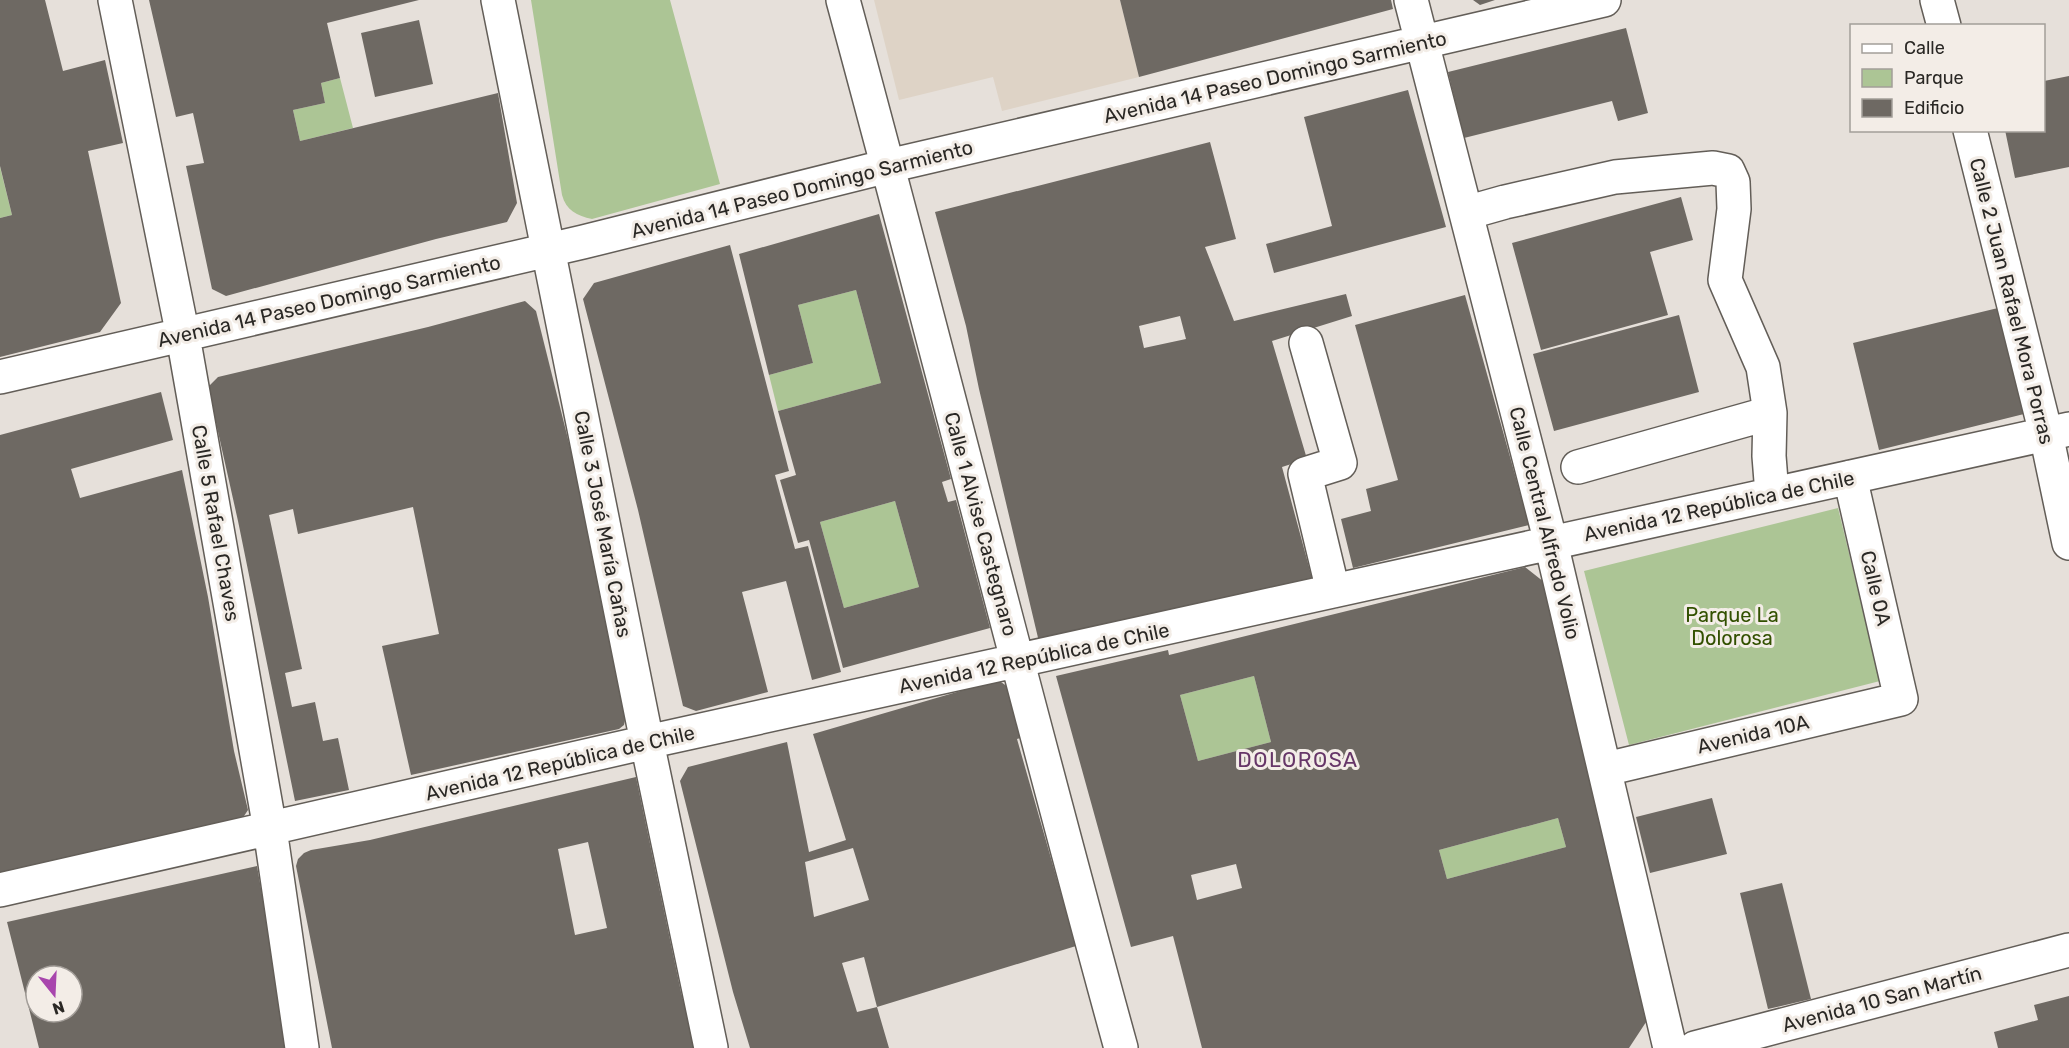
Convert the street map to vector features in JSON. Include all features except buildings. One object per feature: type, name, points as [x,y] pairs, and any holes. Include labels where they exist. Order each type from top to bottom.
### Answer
[{"type":"street","name":"Calle 5 Rafael Chaves","points":[[115,0],[183,336],[270,829],[303,1048]]},
{"type":"street","name":"Calle 3 José María Cañas","points":[[498,0],[711,1048]]},
{"type":"street","name":"Calle 1 Alvise Castegnaro","points":[[843,0],[1121,1048]]},
{"type":"street","name":"Calle Central Alfredo Volio","points":[[1411,0],[1551,543],[1670,1048]]},
{"type":"street","name":"Avenida 14 Paseo Domingo Sarmiento","points":[[0,378],[549,250],[888,166],[1604,0]]},
{"type":"street","points":[[1937,0],[1943,24]]},
{"type":"street","name":"Calle 2 Juan Rafael Mora Porras","points":[[1971,132],[2058,431],[2069,543]]},
{"type":"street","points":[[1466,213],[1505,201],[1615,177],[1713,168],[1728,171],[1733,182],[1734,208],[1725,280],[1763,367],[1770,413],[1769,456],[1772,494]]},
{"type":"street","points":[[1306,343],[1340,463],[1305,474],[1333,591]]},
{"type":"street","points":[[1578,466],[1770,413]]},
{"type":"street","name":"Avenida 12 República de Chile","points":[[0,890],[647,742],[2058,431]]},
{"type":"street","name":"Calle 0A","points":[[1850,477],[1901,699]]},
{"type":"street","name":"Avenida 10A","points":[[1606,769],[1901,699]]},
{"type":"street","name":"Avenida 10 San Martín","points":[[1695,1048],[2069,950]]},
{"type":"shaded area","points":[[874,0],[1120,0],[1139,77],[1002,111],[993,77],[899,100]]},
{"type":"green space","points":[[531,0],[670,0],[720,184],[592,219],[577,214],[569,208],[562,195]]},
{"type":"green space","points":[[340,78],[353,128],[300,141],[293,110],[325,103],[321,83]]},
{"type":"green space","points":[[0,167],[12,215],[0,218]]},
{"type":"green space","points":[[856,290],[881,383],[778,411],[769,375],[813,363],[798,305]]},
{"type":"green space","points":[[895,501],[919,587],[844,608],[820,522]]},
{"type":"green space","name":"Parque La Dolorosa","points":[[1838,508],[1880,681],[1629,745],[1584,571]]},
{"type":"green space","points":[[1254,676],[1271,742],[1198,761],[1180,695]]},
{"type":"green space","points":[[1558,818],[1566,847],[1447,879],[1439,850]]},
{"type":"district","name":"DOLOROSA","points":[[1298,760]]}]
